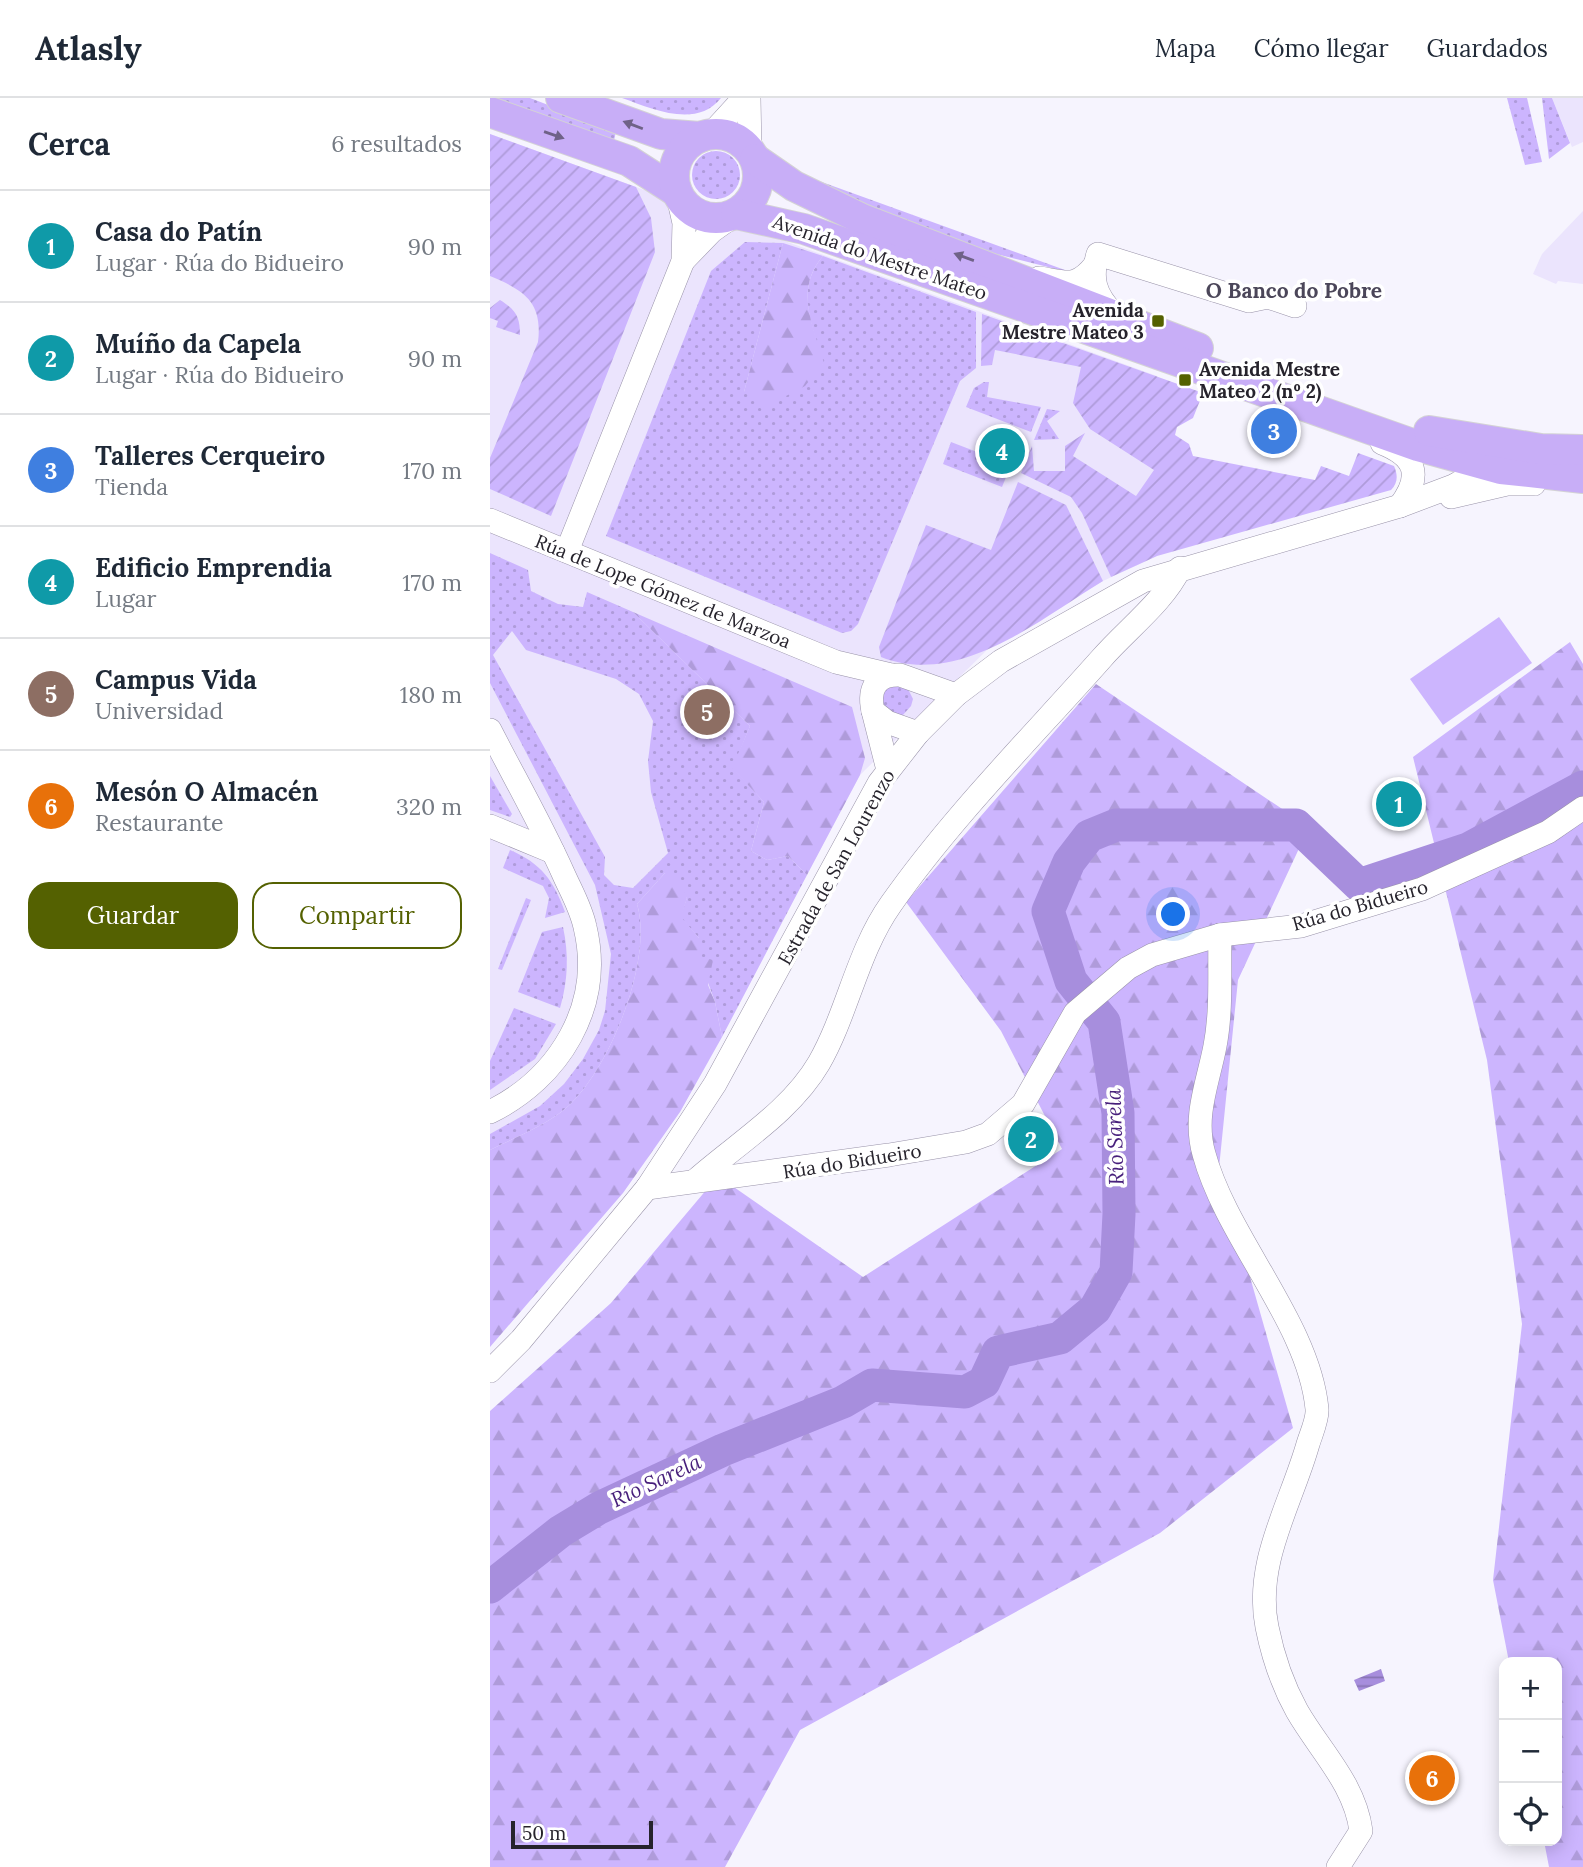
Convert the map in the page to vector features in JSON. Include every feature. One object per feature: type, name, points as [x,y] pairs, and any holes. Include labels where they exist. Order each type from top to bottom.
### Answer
[{"type":"main road","points":[[490,112],[629,161],[677,192],[686,205],[705,217],[719,218],[736,214],[748,204],[757,188],[759,174],[752,154],[733,137],[660,134],[561,98]]},
{"type":"main road","points":[[677,192],[674,174],[677,159],[687,145],[705,135]]},
{"type":"main road","name":"Avenida do Mestre Mateo","points":[[752,154],[794,186],[862,219],[1012,274],[1429,440]]},
{"type":"main road","name":"Avenida do Mestre Mateo","points":[[736,214],[804,229],[1155,352],[1429,440]]},
{"type":"main road","points":[[1429,440],[1583,450]]},
{"type":"main road","points":[[1429,440],[1490,466],[1583,478]]},
{"type":"street","points":[[705,135],[747,98]]},
{"type":"street","points":[[747,98],[752,154]]},
{"type":"street","points":[[567,551],[683,261],[684,223],[677,192]]},
{"type":"street","points":[[683,261],[712,231],[736,214]]},
{"type":"street","points":[[1112,313],[1097,294],[1095,265],[1098,254],[1249,301],[1268,297],[1295,306]]},
{"type":"street","points":[[1012,274],[1072,283],[1080,281],[1095,265]]},
{"type":"street","points":[[1155,352],[1169,362],[1398,449],[1411,461],[1414,478],[1410,493],[1400,506]]},
{"type":"street","points":[[1400,506],[1453,486],[1511,457],[1583,460]]},
{"type":"street","points":[[1400,506],[1425,505],[1507,484],[1541,484],[1583,478]]},
{"type":"street","name":"Estrada de San Lourenzo","points":[[490,1371],[564,1290],[647,1188],[715,1084],[888,770],[918,733],[956,695],[1001,661],[1122,592],[1180,568],[1400,506]]},
{"type":"street","name":"Rúa de Lope Gómez de Marzoa","points":[[490,520],[836,662],[911,678],[956,695]]},
{"type":"street","points":[[697,1179],[764,1124],[806,1082],[837,1024],[867,945],[891,904],[1019,751],[1116,642],[1172,585],[1180,568]]},
{"type":"street","name":"Rúa de Lope Gómez de Marzoa","points":[[836,662],[887,722],[918,733]]},
{"type":"street","points":[[872,706],[875,683],[891,675]]},
{"type":"street","name":"Rúa de Lope Gómez de Marzoa","points":[[872,706],[888,770]]},
{"type":"street","points":[[490,730],[554,852],[585,927],[589,969],[583,1000],[569,1040],[550,1068],[522,1094],[490,1112]]},
{"type":"street","name":"Rúa do Bidueiro","points":[[647,1188],[697,1179],[771,1173],[876,1157],[966,1142],[988,1134],[1023,1104],[1075,1013],[1128,968],[1152,955],[1220,935],[1301,926],[1422,889],[1548,832],[1583,808]]},
{"type":"street","points":[[490,826],[554,852]]},
{"type":"street","points":[[1220,935],[1216,1044],[1202,1095],[1199,1122],[1203,1152],[1217,1194],[1289,1325],[1307,1369],[1318,1411],[1271,1551],[1263,1594],[1275,1666],[1298,1712],[1338,1771],[1359,1813],[1361,1831],[1338,1867]]},
{"type":"shaded area","points":[[1552,98],[1583,98],[1583,142],[1572,147]]},
{"type":"shaded area","points":[[490,134],[1157,376],[1157,556],[1103,581],[988,649],[860,775],[680,1112],[490,1198]]},
{"type":"shaded area","points":[[1583,211],[1583,284],[1558,281],[1556,284],[1533,274],[1542,254]]},
{"type":"shaded area","points":[[1381,1669],[1385,1681],[1359,1691],[1354,1680]]},
{"type":"green space","points":[[492,98],[530,98],[616,131],[614,141]]},
{"type":"green space","points":[[622,98],[721,98],[699,113],[687,115],[660,111]]},
{"type":"green space","points":[[1507,98],[1527,98],[1542,162],[1525,165]]},
{"type":"green space","points":[[1542,98],[1552,98],[1570,143],[1549,159]]},
{"type":"green space","points":[[490,134],[636,187],[651,218],[655,252],[551,516],[490,489],[490,458],[538,342],[539,328],[534,307],[529,299],[513,287],[490,276]]},
{"type":"green space","points":[[716,151],[725,152],[733,158],[739,166],[739,184],[733,192],[725,198],[716,199],[707,198],[699,192],[693,184],[692,175],[693,166],[699,158],[707,152]]},
{"type":"green space","points":[[819,181],[1076,274],[980,250],[817,185]]},
{"type":"green space","points":[[745,242],[783,243],[744,392],[823,364],[811,322],[808,295],[814,269],[823,256],[976,312],[976,368],[960,381],[858,624],[851,631],[842,633],[606,536],[711,271]]},
{"type":"green space","points":[[783,243],[823,256],[809,282],[808,308],[824,363],[805,386],[767,406],[744,392]]},
{"type":"green space","points":[[500,300],[516,314],[520,335],[496,327],[498,321],[490,318],[490,308]]},
{"type":"green space","points":[[982,314],[1203,393],[1193,418],[1177,427],[1175,435],[1189,444],[1193,456],[1315,480],[1321,466],[1349,476],[1358,453],[1394,466],[1397,476],[1395,485],[1391,490],[1157,556],[1111,577],[1082,513],[1071,497],[1021,473],[1032,446],[1034,471],[1065,471],[1065,446],[1085,433],[1073,456],[1136,496],[1154,470],[1090,429],[1073,403],[1081,367],[995,350],[992,365],[981,366]]},
{"type":"green space","points":[[989,382],[987,397],[1041,407],[1031,432],[966,407],[974,388]]},
{"type":"green space","points":[[1047,409],[1060,411],[1047,421],[1059,439],[1034,440]]},
{"type":"green space","points":[[951,442],[1011,465],[1002,487],[943,464]]},
{"type":"green space","points":[[1018,482],[1066,505],[1103,581],[1026,630],[969,657],[940,664],[910,664],[881,657],[879,647],[926,525],[991,550]]},
{"type":"green space","points":[[490,553],[528,570],[531,591],[558,604],[583,607],[587,592],[633,612],[750,726],[733,768],[764,802],[751,851],[767,860],[788,856],[807,875],[722,1037],[715,1002],[699,957],[699,938],[680,917],[687,898],[665,873],[637,904],[641,927],[633,983],[612,1042],[597,1069],[565,1109],[490,1150],[490,1134],[540,1106],[564,1084],[583,1059],[599,1030],[605,1011],[611,954],[595,885],[490,683]],"holes":[[[512,631],[526,650],[616,679],[639,694],[653,721],[648,761],[651,792],[668,853],[633,888],[614,885],[604,875],[605,857],[493,655]]]},
{"type":"green space","points":[[633,612],[852,707],[865,758],[860,775],[807,875],[788,856],[767,860],[751,851],[764,802],[732,768],[750,726]]},
{"type":"green space","points":[[1499,617],[1532,663],[1443,725],[1410,679]]},
{"type":"green space","points":[[1570,642],[1583,664],[1583,1867],[1549,1867],[1545,1846],[1562,1846],[1562,1657],[1508,1657],[1493,1580],[1522,1324],[1487,1060],[1413,757]]},
{"type":"green space","points":[[888,683],[907,687],[913,699],[911,706],[902,716],[888,716],[878,693]]},
{"type":"green space","points":[[1096,684],[1309,827],[1238,980],[1219,1168],[1293,1428],[1160,1533],[800,1730],[725,1867],[490,1867],[490,1411],[611,1303],[718,1176],[863,1277],[1062,1149],[1001,1031],[906,902]]},
{"type":"green space","points":[[490,776],[512,814],[510,817],[490,810]]},
{"type":"green space","points":[[510,850],[530,861],[545,874],[565,912],[545,918],[549,898],[543,886],[503,868]]},
{"type":"green space","points":[[665,873],[677,874],[687,898],[681,917],[699,938],[699,956],[713,960],[708,985],[715,1002],[722,1037],[680,1112],[623,1193],[490,1347],[490,1150],[565,1109],[597,1069],[612,1042],[633,983],[641,927],[637,904]]},
{"type":"green space","points":[[526,898],[531,900],[502,970],[498,969]]},
{"type":"green space","points":[[563,927],[567,968],[560,1008],[518,992],[542,932]]},
{"type":"green space","points":[[514,1008],[556,1024],[535,1059],[490,1090],[490,1061]]},
{"type":"waterway","name":"Río Sarela","points":[[490,1587],[561,1531],[599,1508],[723,1450],[843,1402],[872,1385],[965,1392],[984,1382],[998,1352],[1060,1338],[1095,1309],[1116,1272],[1119,1214],[1118,1113],[1104,1022],[1071,981],[1048,911],[1069,862],[1089,836],[1116,825],[1296,825],[1359,885],[1468,849],[1583,787]]},
{"type":"place","name":"Avenida Mestre Mateo 3","points":[[1158,321]]},
{"type":"place","name":"Avenida Mestre Mateo 2 (nº 2)","points":[[1185,380]]},
{"type":"place","name":"Talleres Cerqueiro","points":[[1274,431]]},
{"type":"place","name":"Edificio Emprendia","points":[[1002,451]]},
{"type":"place","name":"Campus Vida","points":[[707,712]]},
{"type":"place","name":"Casa do Patín","points":[[1399,804]]},
{"type":"place","name":"Muíño da Capela","points":[[1031,1139]]},
{"type":"place","name":"Mesón O Almacén","points":[[1432,1778]]},
{"type":"district","name":"O Banco do Pobre","points":[[1294,291]]}]
